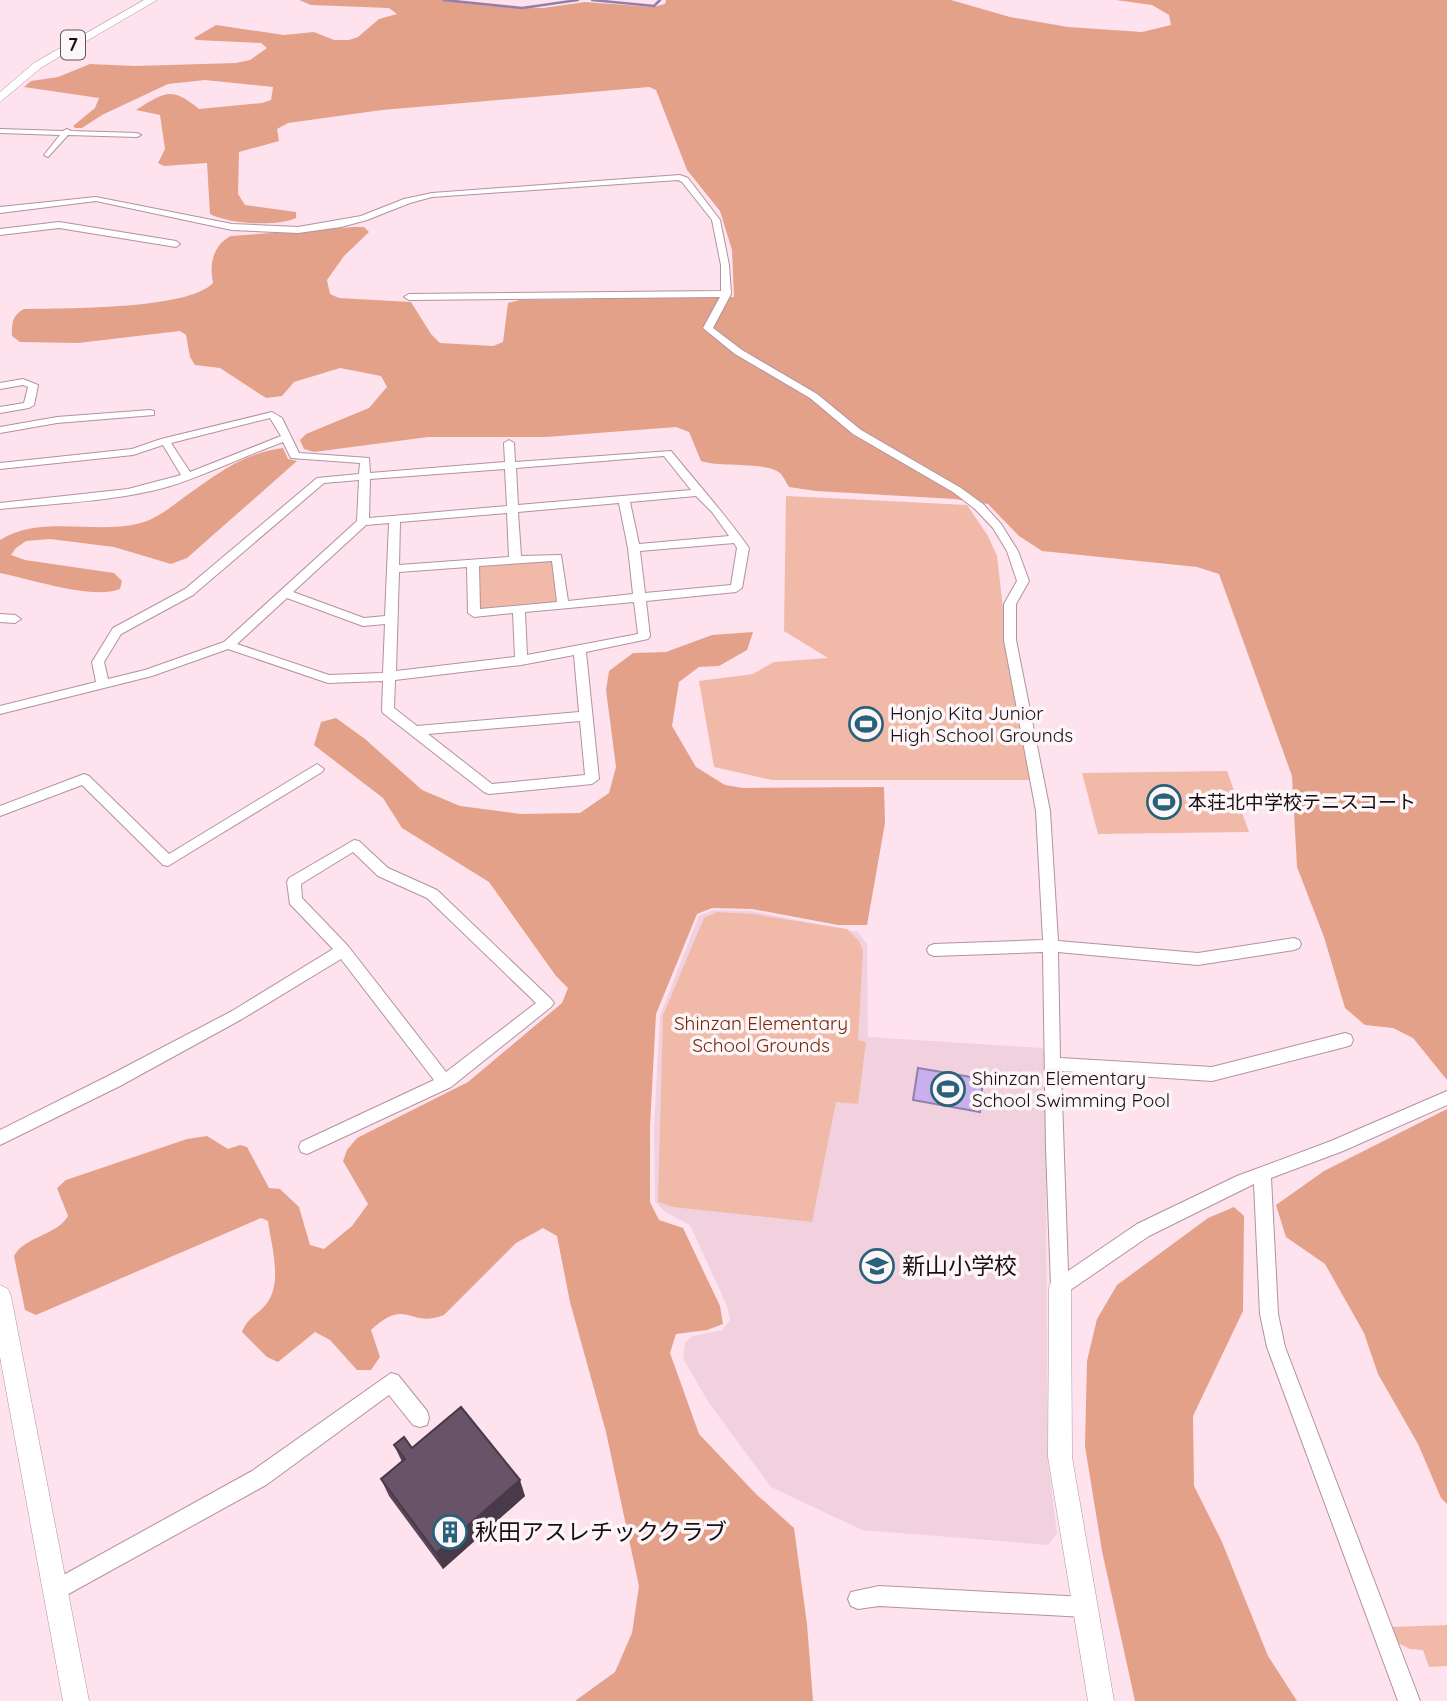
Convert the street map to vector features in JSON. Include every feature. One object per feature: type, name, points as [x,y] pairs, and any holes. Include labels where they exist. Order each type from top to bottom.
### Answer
[{"type":"highway","name":"7","points":[[0,98],[38,65],[152,0]]},
{"type":"street","points":[[0,131],[137,135]]},
{"type":"street","points":[[48,155],[68,131]]},
{"type":"street","points":[[0,210],[96,199],[232,228],[298,230],[341,225],[407,201],[432,195],[680,177],[697,192],[716,220],[725,265],[726,294],[708,328],[720,341],[793,382],[856,431],[978,503],[1007,537],[1017,557],[1023,581],[1010,604],[1010,640],[1043,811],[1051,946],[1060,1287],[1060,1457],[1101,1701]]},
{"type":"street","points":[[0,232],[59,225],[176,244]]},
{"type":"street","points":[[409,298],[726,294]]},
{"type":"street","points":[[0,386],[33,384],[29,405],[0,410]]},
{"type":"street","points":[[0,430],[57,421],[150,413]]},
{"type":"street","points":[[0,466],[133,452],[165,441],[272,415],[277,418],[295,456],[365,460],[363,522]]},
{"type":"street","points":[[0,506],[142,490],[188,477],[286,438]]},
{"type":"street","points":[[165,441],[188,477]]},
{"type":"street","points":[[509,443],[515,560]]},
{"type":"street","points":[[103,684],[98,662],[117,631],[189,592],[321,480],[667,453],[699,494],[716,510],[743,548],[736,589],[474,612],[473,563]]},
{"type":"street","points":[[0,710],[148,673],[228,645],[363,522],[699,494]]},
{"type":"street","points":[[228,645],[328,679],[388,676],[521,661],[644,636],[634,548],[624,501]]},
{"type":"street","points":[[395,519],[388,710],[489,789],[592,779],[580,651]]},
{"type":"street","points":[[634,548],[737,539]]},
{"type":"street","points":[[394,569],[557,557],[563,606]]},
{"type":"street","points":[[285,593],[363,622],[392,619]]},
{"type":"street","points":[[519,609],[521,661]]},
{"type":"street","points":[[0,618],[15,618]]},
{"type":"street","points":[[414,731],[584,716]]},
{"type":"street","points":[[0,811],[84,779],[168,861],[317,769]]},
{"type":"street","points":[[307,1147],[445,1082],[547,1003],[432,894],[383,872],[354,845],[294,882],[295,900],[343,950],[445,1082]]},
{"type":"street","points":[[934,950],[1051,946],[1198,958],[1294,944]]},
{"type":"street","points":[[0,1138],[114,1082],[237,1015],[343,950]]},
{"type":"street","points":[[1053,1064],[1212,1074],[1345,1040]]},
{"type":"street","points":[[1060,1287],[1143,1230],[1262,1174],[1337,1146],[1447,1098]]},
{"type":"street","points":[[1262,1174],[1269,1314],[1276,1347],[1409,1701]]},
{"type":"street","points":[[0,1296],[76,1701]]},
{"type":"street","points":[[56,1590],[259,1478],[391,1382],[420,1418]]},
{"type":"street","points":[[858,1599],[879,1595],[1085,1607]]},
{"type":"shaded area","points":[[299,0],[451,0],[505,7],[543,8],[585,2],[653,7],[665,4],[666,0],[951,0],[1010,17],[1068,27],[1142,32],[1171,25],[1169,15],[1152,5],[1116,0],[1447,0],[1447,1080],[1413,1038],[1393,1028],[1365,1025],[1345,1008],[1324,937],[1297,867],[1292,776],[1219,574],[1197,567],[1042,551],[1019,536],[988,504],[789,487],[780,473],[773,469],[701,461],[689,432],[676,427],[546,437],[428,437],[314,452],[304,449],[300,440],[306,434],[369,408],[387,387],[381,376],[340,368],[294,382],[282,396],[266,398],[220,368],[195,365],[190,357],[186,335],[180,331],[78,343],[20,342],[12,336],[14,320],[24,309],[124,306],[152,303],[199,292],[213,283],[212,269],[216,250],[231,236],[354,227],[364,227],[369,232],[344,256],[327,280],[330,294],[339,298],[411,302],[431,334],[440,343],[493,346],[503,342],[508,303],[520,300],[734,297],[732,250],[720,211],[687,170],[656,90],[649,87],[382,110],[288,123],[277,129],[279,141],[239,152],[238,194],[245,205],[296,212],[296,218],[288,221],[265,223],[241,222],[210,214],[207,163],[164,166],[158,163],[165,149],[160,115],[136,110],[168,94],[181,97],[199,109],[262,103],[271,100],[273,87],[205,80],[168,84],[102,115],[82,128],[75,128],[73,126],[95,108],[99,98],[24,87],[31,81],[58,77],[90,64],[135,66],[236,63],[250,60],[267,48],[261,43],[194,38],[216,25],[284,35],[314,32],[334,40],[349,40],[358,37],[379,19],[397,14],[389,8],[311,5]]},
{"type":"shaded area","points":[[283,448],[288,459],[297,461],[187,558],[171,564],[114,547],[50,539],[26,541],[11,555],[25,560],[114,573],[122,581],[120,589],[108,592],[77,590],[0,573],[0,540],[32,528],[120,527],[137,524],[164,512],[216,475],[241,461]]},
{"type":"shaded area","points":[[753,632],[747,650],[719,666],[699,667],[679,682],[672,726],[696,767],[725,785],[743,788],[884,787],[885,823],[867,925],[838,925],[752,909],[712,908],[697,914],[656,1014],[650,1126],[650,1202],[659,1220],[683,1228],[720,1306],[723,1324],[707,1330],[676,1334],[670,1353],[699,1434],[756,1494],[794,1528],[807,1624],[813,1701],[575,1701],[615,1672],[632,1633],[639,1586],[606,1432],[570,1302],[557,1236],[543,1228],[516,1243],[444,1315],[423,1318],[401,1314],[383,1320],[371,1330],[380,1357],[371,1370],[357,1370],[330,1340],[315,1332],[278,1362],[267,1357],[242,1332],[267,1303],[274,1285],[275,1263],[268,1221],[261,1218],[36,1315],[25,1310],[14,1256],[25,1244],[56,1228],[68,1216],[57,1188],[66,1180],[187,1139],[207,1136],[228,1149],[240,1145],[247,1147],[269,1188],[280,1189],[299,1207],[310,1245],[324,1249],[352,1226],[368,1204],[343,1161],[347,1150],[357,1138],[468,1082],[562,1003],[568,988],[556,976],[489,882],[402,828],[383,798],[314,745],[321,722],[336,718],[365,739],[422,790],[460,806],[521,814],[580,813],[609,793],[616,767],[606,690],[609,671],[633,653],[666,652],[712,635]]},
{"type":"shaded area","name":"新山小学校","points":[[713,910],[751,911],[858,932],[867,944],[868,1037],[1042,1048],[1045,1054],[1048,1462],[1057,1533],[1048,1545],[862,1530],[771,1487],[709,1403],[683,1358],[685,1342],[693,1336],[722,1330],[730,1320],[727,1306],[690,1225],[665,1212],[655,1202],[654,1129],[660,1015],[699,916]]},
{"type":"shaded area","name":"Shinzan Elementary School Swimming Pool","points":[[918,1068],[983,1079],[980,1112],[913,1100]]},
{"type":"shaded area","points":[[1447,1109],[1447,1504],[1441,1498],[1418,1444],[1378,1374],[1364,1333],[1325,1264],[1286,1237],[1276,1205],[1324,1171]]},
{"type":"shaded area","points":[[1234,1207],[1244,1216],[1243,1311],[1193,1416],[1194,1486],[1222,1542],[1268,1656],[1297,1701],[1135,1701],[1102,1551],[1085,1446],[1087,1361],[1097,1319],[1117,1285],[1208,1218]]},
{"type":"green space","points":[[786,496],[967,505],[988,536],[997,556],[1003,608],[1037,780],[772,780],[714,767],[699,681],[753,674],[774,662],[828,658],[784,631]]},
{"type":"green space","points":[[557,557],[563,605],[474,613],[473,563]]},
{"type":"green space","name":"本荘北中学校テニスコート","points":[[1227,771],[1249,832],[1098,834],[1082,773]]},
{"type":"green space","name":"Shinzan Elementary School Grounds","points":[[717,912],[753,914],[847,929],[859,941],[863,951],[858,1040],[866,1042],[858,1104],[836,1102],[812,1222],[673,1207],[658,1202],[663,1015],[704,918]]},
{"type":"green space","points":[[1447,1625],[1447,1666],[1429,1667],[1423,1650],[1410,1649],[1398,1643],[1392,1627]]},
{"type":"building","name":"秋田アスレチッククラブ","points":[[461,1407],[520,1480],[436,1553],[381,1479],[405,1459],[394,1445],[404,1437],[412,1448]]},
{"type":"waterway","points":[[444,0],[522,8],[578,0]]},
{"type":"waterway","points":[[592,0],[654,6],[660,0]]},
{"type":"place","name":"Honjo Kita Junior High School Grounds","points":[[866,724]]},
{"type":"place","name":"本荘北中学校テニスコート","points":[[1164,802]]},
{"type":"place","name":"Shinzan Elementary School Swimming Pool","points":[[948,1089]]},
{"type":"place","name":"新山小学校","points":[[877,1266]]},
{"type":"place","name":"秋田アスレチッククラブ","points":[[450,1532]]}]
